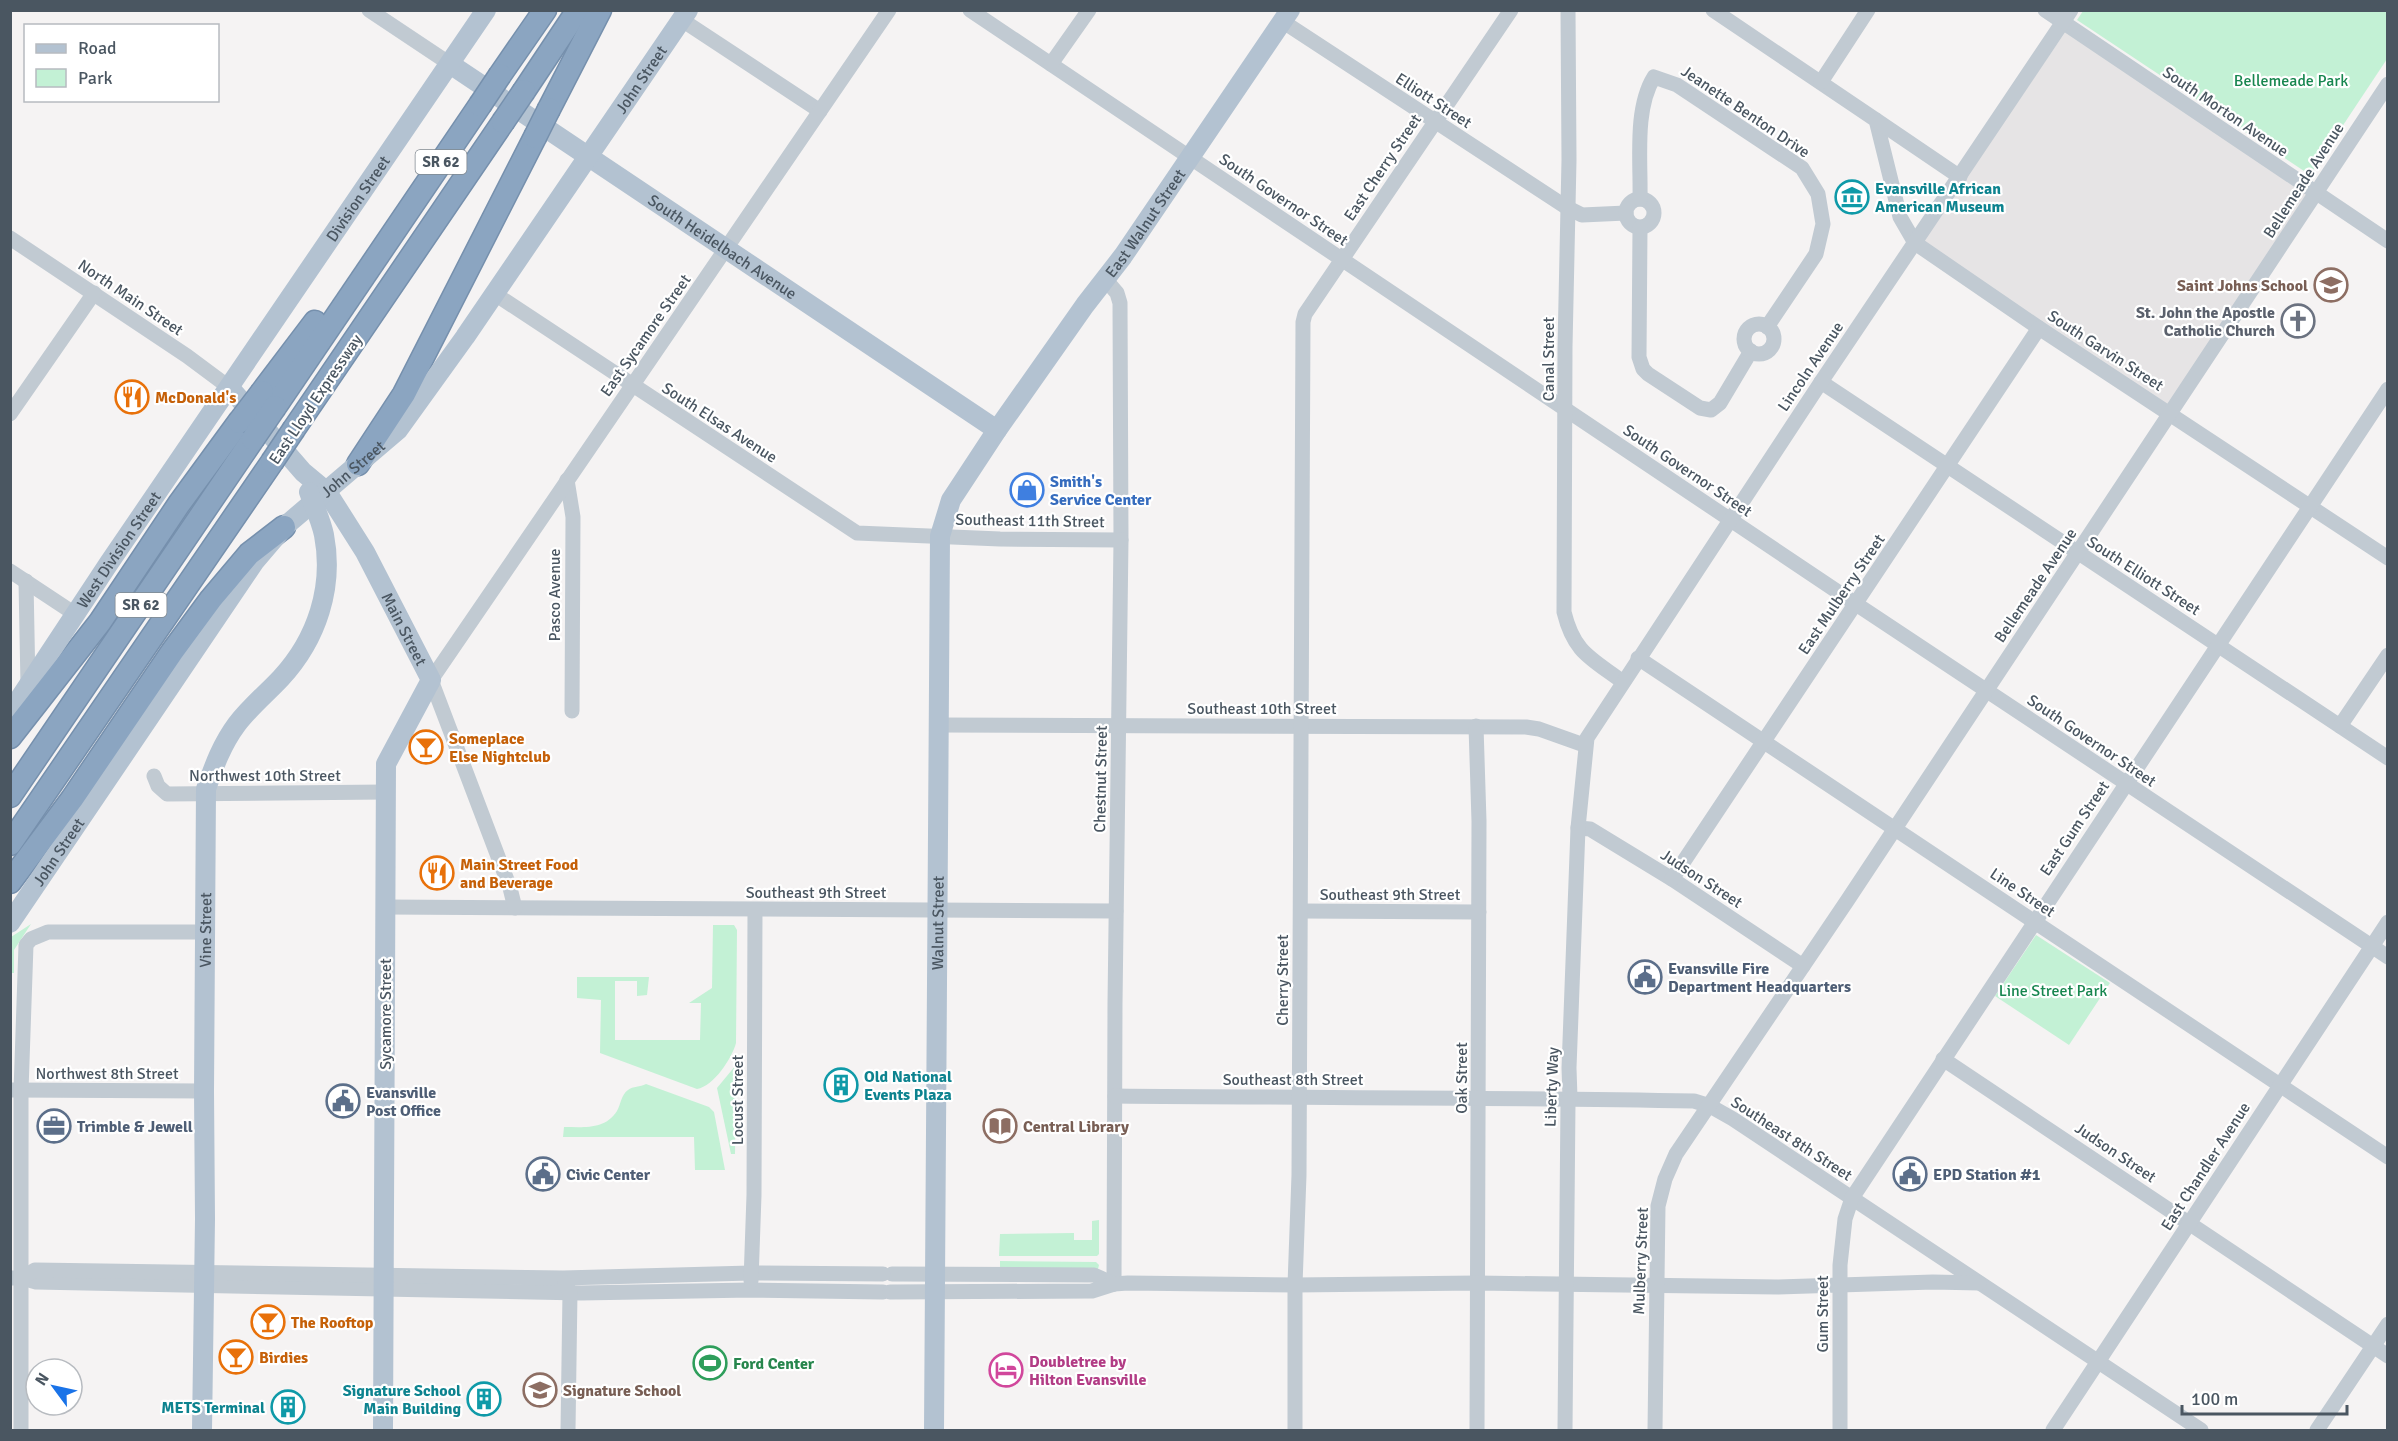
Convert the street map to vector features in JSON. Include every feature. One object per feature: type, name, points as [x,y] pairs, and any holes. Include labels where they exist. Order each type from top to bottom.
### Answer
[{"type":"highway","name":"East Lloyd Expressway","points":[[10,796],[246,431],[400,220],[544,10]]},
{"type":"highway","name":"East Lloyd Expressway","points":[[10,844],[578,10]]},
{"type":"highway","points":[[358,464],[404,394],[600,10]]},
{"type":"highway","points":[[10,737],[100,622],[186,495],[246,431]]},
{"type":"highway","points":[[10,882],[72,799],[211,599],[249,554],[284,527]]},
{"type":"main road","name":"Division Street","points":[[230,388],[486,10]]},
{"type":"main road","name":"John Street","points":[[10,923],[255,561],[284,527],[398,430],[495,294],[685,15]]},
{"type":"main road","name":"East Walnut Street","points":[[997,430],[1190,158],[1286,16]]},
{"type":"main road","name":"South Heidelbach Avenue","points":[[450,64],[997,430]]},
{"type":"main road","name":"Vine Street","points":[[202,1431],[206,794],[214,764],[227,739],[242,717],[297,660],[316,625],[325,589],[327,556],[320,498],[303,472],[230,388]]},
{"type":"main road","name":"West Division Street","points":[[10,713],[230,388]]},
{"type":"main road","name":"Walnut Street","points":[[934,1431],[940,536],[951,500],[997,430]]},
{"type":"main road","name":"Main Street","points":[[320,498],[365,552],[431,680]]},
{"type":"main road","name":"Sycamore Street","points":[[382,1431],[386,764],[431,680]]},
{"type":"street","points":[[369,10],[450,64]]},
{"type":"street","name":"East Sycamore Street","points":[[431,680],[889,10]]},
{"type":"street","name":"South Governor Street","points":[[970,10],[1986,691],[2388,957]]},
{"type":"street","points":[[1051,64],[1089,10]]},
{"type":"street","name":"East Cherry Street","points":[[1301,531],[1303,322],[1305,314],[1511,10]]},
{"type":"street","name":"Canal Street","points":[[1568,10],[1569,160],[1566,207],[1564,612],[1570,634],[1580,650],[1623,682]]},
{"type":"street","points":[[1713,10],[1960,177]]},
{"type":"street","points":[[1821,82],[1868,10]]},
{"type":"street","name":"South Morton Avenue","points":[[2045,10],[2067,17],[2316,193],[2388,241]]},
{"type":"street","points":[[685,15],[820,111]]},
{"type":"street","name":"Elliott Street","points":[[1286,16],[1434,122],[1566,207]]},
{"type":"street","name":"Lincoln Avenue","points":[[1584,745],[1638,658],[1821,382],[2067,17]]},
{"type":"street","name":"Jeanette Benton Drive","points":[[1751,351],[1720,404],[1711,410],[1700,408],[1643,369],[1639,357],[1640,228],[1650,224],[1654,213],[1650,203],[1640,199],[1642,112],[1647,88],[1654,77],[1677,85],[1802,168],[1818,194],[1822,216],[1821,239],[1816,254],[1767,327]]},
{"type":"street","name":"Bellemeade Avenue","points":[[1710,1106],[2388,84]]},
{"type":"street","name":"South Garvin Street","points":[[1876,120],[1900,217],[1915,243],[2039,328],[2388,558]]},
{"type":"street","points":[[1640,199],[1630,203],[1626,213],[1630,224],[1640,228]]},
{"type":"street","points":[[1566,207],[1582,214],[1626,213]]},
{"type":"street","name":"North Main Street","points":[[10,238],[94,293],[230,388]]},
{"type":"street","name":"Chestnut Street","points":[[1105,279],[1118,293],[1120,303],[1114,1284]]},
{"type":"street","points":[[10,414],[94,293]]},
{"type":"street","name":"South Elsas Avenue","points":[[495,294],[857,533],[940,536]]},
{"type":"street","name":"Jeanette Benton Drive","points":[[1756,324],[1767,327],[1773,336],[1771,347],[1762,353],[1751,351],[1744,342],[1746,331],[1756,324]]},
{"type":"street","name":"East Mulberry Street","points":[[1672,879],[2039,328]]},
{"type":"street","name":"South Elliott Street","points":[[1821,382],[2388,758]]},
{"type":"street","name":"East Gum Street","points":[[1852,1198],[2388,388]]},
{"type":"street","name":"Pasco Avenue","points":[[567,480],[573,517],[572,711]]},
{"type":"street","name":"Cherry Street","points":[[1295,1431],[1295,1285],[1300,1097],[1301,531]]},
{"type":"street","name":"Southeast 11th Street","points":[[940,536],[1120,540]]},
{"type":"street","points":[[10,571],[75,614]]},
{"type":"street","points":[[26,582],[28,688]]},
{"type":"street","points":[[2340,726],[2388,655]]},
{"type":"street","name":"Line Street","points":[[1638,658],[2388,1157]]},
{"type":"street","name":"Main Street","points":[[431,680],[506,879],[515,909]]},
{"type":"street","name":"Southeast 10th Street","points":[[937,724],[1476,726],[1539,729],[1584,745]]},
{"type":"street","name":"Oak Street","points":[[1476,726],[1479,912],[1477,1431]]},
{"type":"street","name":"Liberty Way","points":[[1565,1431],[1568,1102],[1570,1098],[1578,828],[1584,745]]},
{"type":"street","name":"Northwest 10th Street","points":[[154,776],[158,786],[167,794],[385,792]]},
{"type":"street","name":"Judson Street","points":[[1578,828],[1590,829],[1672,879],[1803,966]]},
{"type":"street","name":"Southeast 9th Street","points":[[385,907],[1116,911]]},
{"type":"street","name":"Locust Street","points":[[751,1290],[755,910]]},
{"type":"street","name":"Southeast 9th Street","points":[[1301,911],[1479,912]]},
{"type":"street","name":"East Chandler Avenue","points":[[2053,1431],[2388,922]]},
{"type":"street","points":[[21,1431],[16,1278],[16,1090],[26,945],[31,939],[48,932],[204,932]]},
{"type":"street","name":"Judson Street","points":[[1943,1059],[2388,1356]]},
{"type":"street","name":"Northwest 8th Street","points":[[16,1090],[204,1091]]},
{"type":"street","name":"Southeast 8th Street","points":[[1115,1096],[1570,1098],[1694,1101],[1710,1106],[1852,1198],[2201,1431]]},
{"type":"street","name":"Mulberry Street","points":[[1655,1431],[1658,1206],[1665,1179],[1676,1154],[1710,1106]]},
{"type":"street","name":"Gum Street","points":[[1840,1431],[1839,1285],[1845,1219],[1852,1198]]},
{"type":"street","points":[[16,1278],[35,1270],[203,1279],[384,1281],[752,1273],[887,1274],[935,1283]]},
{"type":"street","points":[[384,1281],[570,1292],[751,1290],[887,1292],[935,1283],[1094,1275],[1114,1284],[1477,1283],[1778,1287],[1933,1282],[1979,1283]]},
{"type":"street","points":[[563,1278],[570,1292],[568,1431]]},
{"type":"street","points":[[2317,1431],[2388,1324]]},
{"type":"shaded area","points":[[2066,31],[2312,192],[2169,409],[1920,244]]},
{"type":"green space","name":"Bellemeade Park","points":[[2083,11],[2387,11],[2387,59],[2310,175],[2077,20]]},
{"type":"green space","points":[[31,924],[14,950],[14,973],[11,973],[11,937]]},
{"type":"green space","points":[[713,925],[734,925],[737,930],[736,1043],[731,1056],[716,1077],[710,1083],[697,1089],[600,1053],[601,1000],[577,998],[577,977],[649,977],[647,995],[637,996],[637,981],[615,981],[615,1040],[700,1040],[701,1003],[689,1003],[712,988]]},
{"type":"green space","name":"Line Street Park","points":[[2036,935],[2110,983],[2069,1045],[1995,996]]},
{"type":"green space","points":[[736,1065],[735,1154],[731,1154],[717,1088]]},
{"type":"green space","points":[[646,1084],[709,1107],[714,1112],[725,1170],[695,1170],[694,1137],[563,1137],[564,1127],[594,1126],[606,1122],[617,1111],[626,1092]]},
{"type":"green space","points":[[1099,1220],[1099,1254],[1097,1256],[999,1256],[1000,1234],[1074,1233],[1074,1240],[1092,1240],[1092,1221]]},
{"type":"green space","points":[[1000,1261],[1096,1262],[1099,1265],[1098,1269],[1000,1269]]},
{"type":"place","name":"Evansville African American Museum","points":[[1852,197]]},
{"type":"place","name":"Saint Johns School","points":[[2331,285]]},
{"type":"place","name":"St. John the Apostle Catholic Church","points":[[2298,321]]},
{"type":"place","name":"McDonald's","points":[[132,397]]},
{"type":"place","name":"Smith's Service Center","points":[[1027,490]]},
{"type":"place","name":"Someplace Else Nightclub","points":[[426,747]]},
{"type":"place","name":"Main Street Food and Beverage","points":[[437,873]]},
{"type":"place","name":"Evansville Fire Department Headquarters","points":[[1645,977]]},
{"type":"place","name":"Old National Events Plaza","points":[[841,1085]]},
{"type":"place","name":"Evansville Post Office","points":[[343,1101]]},
{"type":"place","name":"Trimble & Jewell","points":[[54,1126]]},
{"type":"place","name":"Central Library","points":[[1000,1126]]},
{"type":"place","name":"Civic Center","points":[[543,1174]]},
{"type":"place","name":"EPD Station #1","points":[[1910,1174]]},
{"type":"place","name":"The Rooftop","points":[[268,1322]]},
{"type":"place","name":"Birdies","points":[[236,1357]]},
{"type":"place","name":"Ford Center","points":[[710,1363]]},
{"type":"place","name":"Doubletree by Hilton Evansville","points":[[1006,1370]]},
{"type":"place","name":"Signature School","points":[[540,1390]]},
{"type":"place","name":"Signature School Main Building","points":[[484,1399]]},
{"type":"place","name":"METS Terminal","points":[[288,1407]]}]
